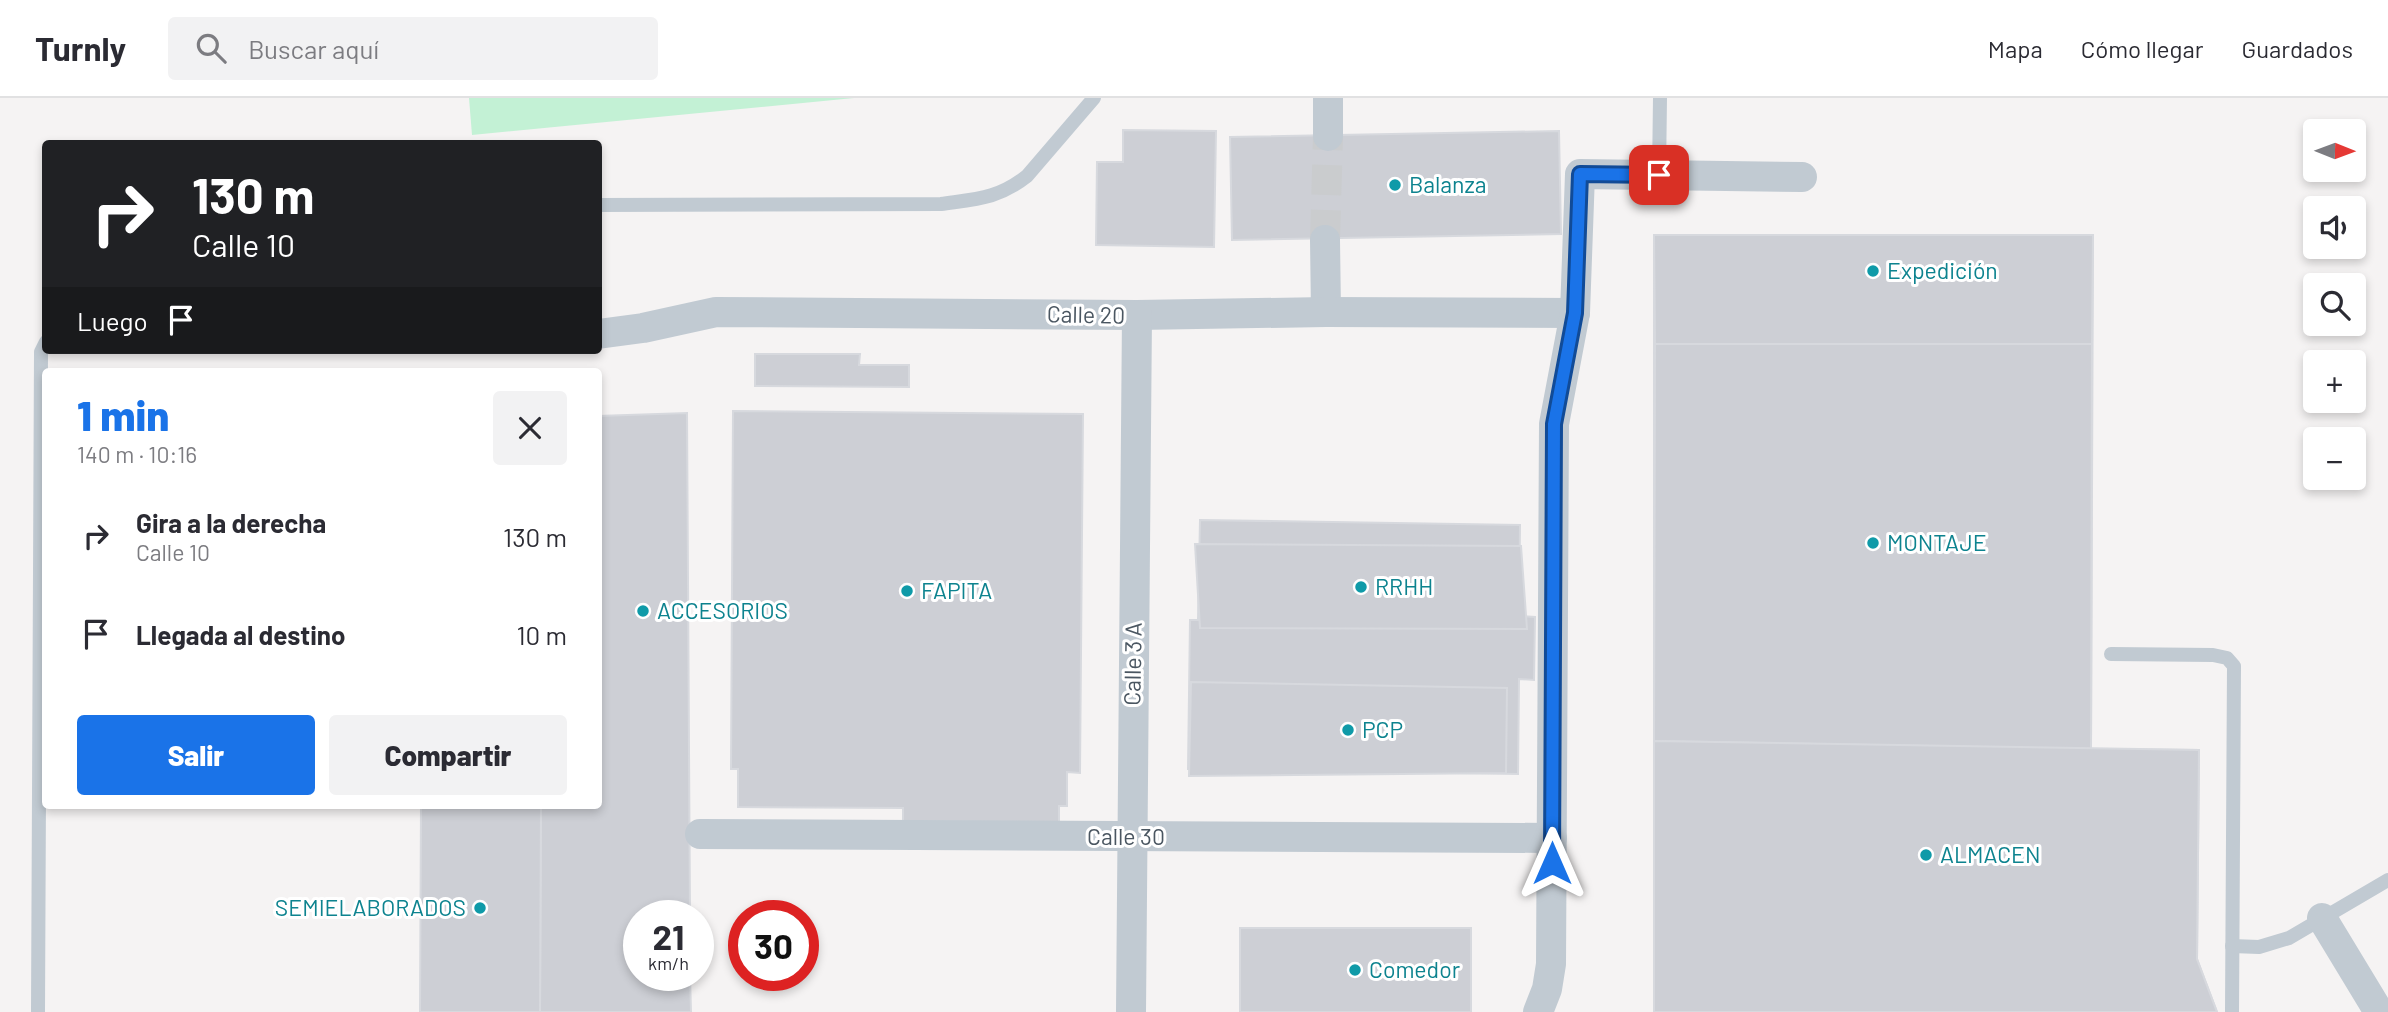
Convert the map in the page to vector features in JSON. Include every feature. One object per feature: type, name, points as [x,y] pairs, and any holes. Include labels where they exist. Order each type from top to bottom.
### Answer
[{"type":"street","points":[[1328,98],[1328,136]]},
{"type":"street","points":[[1538,1012],[1547,989],[1551,964],[1554,424],[1575,313],[1580,174],[1802,177]]},
{"type":"street","points":[[1325,240],[1326,312]]},
{"type":"street","name":"Calle 20","points":[[602,333],[643,328],[716,312],[1137,315],[1326,312],[1575,313]]},
{"type":"street","name":"Calle 3 A","points":[[1131,1012],[1137,315]]},
{"type":"street","name":"Calle 30","points":[[700,834],[1552,838]]},
{"type":"street","points":[[2322,918],[2379,1012]]},
{"type":"lane","points":[[602,205],[941,204],[992,197],[1014,187],[1027,177],[1094,98]]},
{"type":"lane","points":[[1659,175],[1660,98]]},
{"type":"lane","points":[[38,1012],[42,350]]},
{"type":"lane","points":[[2111,654],[2213,655],[2227,658],[2234,666],[2232,1012]]},
{"type":"lane","points":[[2232,946],[2259,947],[2289,937],[2388,880]]},
{"type":"green space","points":[[469,98],[854,98],[472,135]]},
{"type":"building","points":[[1123,130],[1216,131],[1214,247],[1096,245],[1097,162],[1123,162]]},
{"type":"building","name":"Balanza","points":[[1559,131],[1561,234],[1232,240],[1230,137]]},
{"type":"building","points":[[1654,235],[2093,235],[2091,749],[2199,750],[2197,959],[2217,1012],[1654,1012]]},
{"type":"building","name":"Expedición","points":[[1654,235],[2093,235],[2092,344],[1655,344]]},
{"type":"building","name":"MONTAJE","points":[[1655,344],[2092,344],[2091,749],[1654,741]]},
{"type":"building","points":[[755,354],[860,354],[859,365],[909,365],[909,387],[755,386]]},
{"type":"building","name":"FAPITA","points":[[733,411],[1083,414],[1080,773],[1067,772],[1067,806],[1059,806],[1059,823],[903,821],[903,808],[738,807],[738,769],[731,769]]},
{"type":"building","name":"ACCESORIOS","points":[[687,413],[690,900],[623,900],[623,991],[690,991],[691,1012],[540,1012],[541,809],[602,809],[602,416]]},
{"type":"building","points":[[1200,520],[1520,525],[1519,616],[1535,617],[1534,680],[1519,679],[1518,774],[1188,769],[1190,620],[1198,620]]},
{"type":"building","name":"RRHH","points":[[1195,544],[1521,546],[1527,629],[1200,628]]},
{"type":"building","name":"PCP","points":[[1191,682],[1507,688],[1506,773],[1189,776]]},
{"type":"building","name":"ALMACEN","points":[[1654,741],[2199,750],[2197,959],[2217,1012],[1654,1012]]},
{"type":"building","name":"SEMIELABORADOS","points":[[421,809],[541,809],[540,1012],[420,1012]]},
{"type":"building","name":"Comedor","points":[[1240,928],[1471,928],[1471,1012],[1240,1012]]},
{"type":"tunnel","points":[[1325,240],[1328,136]]},
{"type":"place","name":"Balanza","points":[[1395,185]]},
{"type":"place","name":"Expedición","points":[[1873,271]]},
{"type":"place","name":"MONTAJE","points":[[1873,543]]},
{"type":"place","name":"RRHH","points":[[1361,587]]},
{"type":"place","name":"FAPITA","points":[[907,591]]},
{"type":"place","name":"ACCESORIOS","points":[[643,611]]},
{"type":"place","name":"PCP","points":[[1348,730]]},
{"type":"place","name":"ALMACEN","points":[[1926,855]]},
{"type":"place","name":"SEMIELABORADOS","points":[[480,908]]},
{"type":"place","name":"Comedor","points":[[1355,970]]},
{"type":"route","points":[[1552,863],[1554,424],[1575,313],[1580,174],[1659,175]]}]
